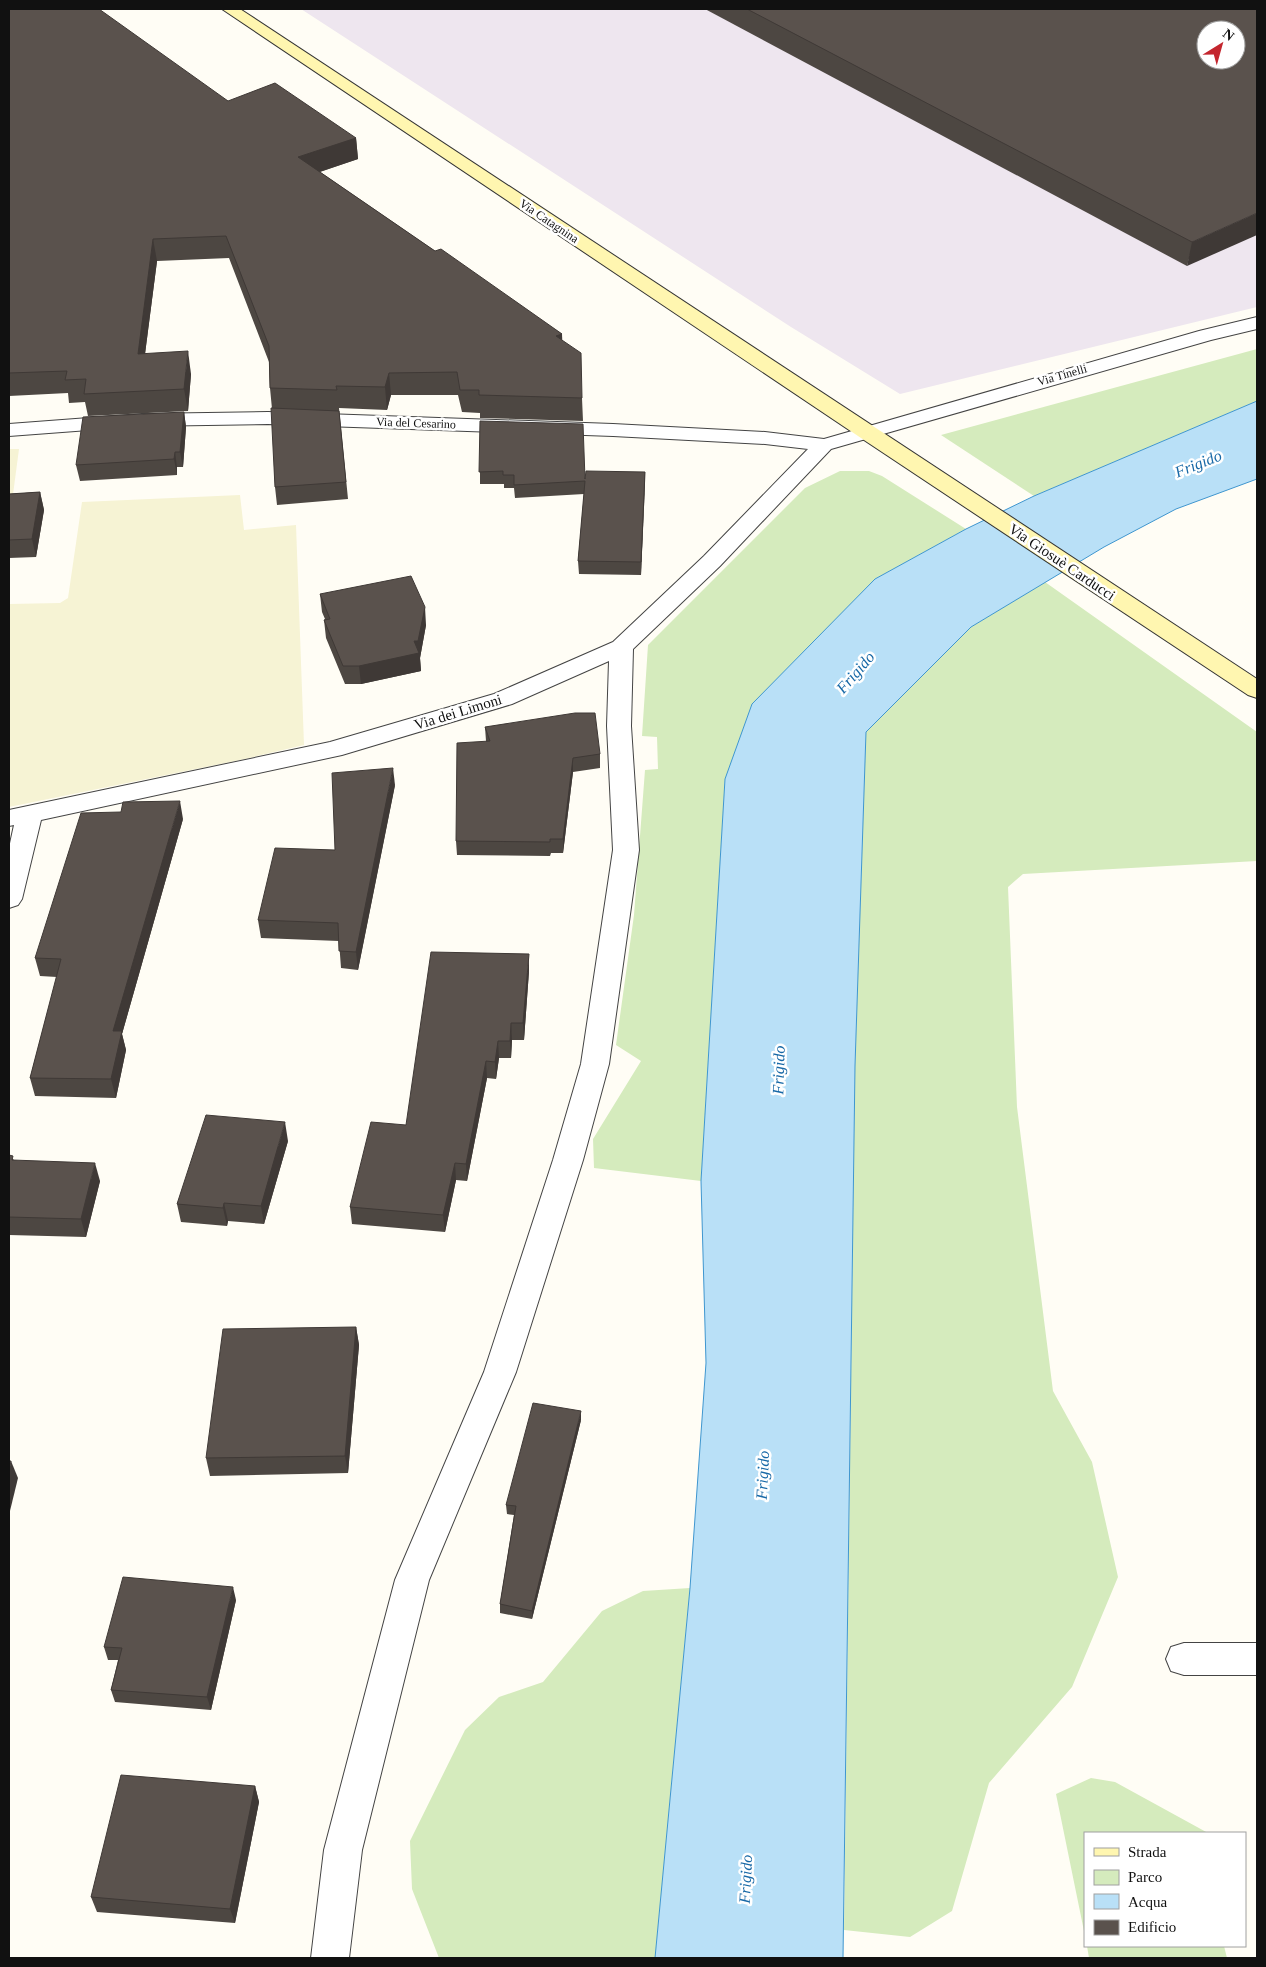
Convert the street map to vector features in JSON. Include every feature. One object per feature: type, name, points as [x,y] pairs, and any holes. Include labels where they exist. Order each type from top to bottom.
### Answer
[{"type":"main road","name":"Via Catagnina","points":[[230,9],[868,434]]},
{"type":"main road","name":"Via Giosuè Carducci","points":[[868,434],[1257,690]]},
{"type":"street","name":"Via Tinelli","points":[[824,445],[868,434],[1033,384],[1257,323]]},
{"type":"street","name":"Via del Cesarino","points":[[9,430],[142,420],[268,418],[632,431],[765,438],[824,445]]},
{"type":"street","name":"Via dei Limoni","points":[[19,816],[333,748],[503,699],[621,647],[712,561],[824,445]]},
{"type":"street","points":[[330,1958],[343,1850],[412,1580],[500,1372],[568,1160],[595,1064],[626,850],[619,726],[621,647]]},
{"type":"street","points":[[9,899],[19,816]]},
{"type":"street","points":[[1184,1659],[1257,1659]]},
{"type":"shaded area","points":[[301,9],[1257,9],[1257,307],[900,394],[791,327]]},
{"type":"shaded area","points":[[9,449],[19,449],[12,502],[9,502]]},
{"type":"shaded area","points":[[240,495],[244,530],[296,525],[304,745],[245,759],[9,807],[9,604],[60,603],[68,598],[82,502]]},
{"type":"green space","points":[[1257,349],[1257,401],[1034,496],[941,435]]},
{"type":"green space","points":[[840,471],[869,471],[882,476],[966,529],[875,579],[725,779],[701,1181],[594,1168],[593,1139],[641,1061],[616,1045],[634,915],[645,770],[658,769],[657,737],[642,736],[648,645],[805,488]]},
{"type":"green space","points":[[1045,582],[1257,732],[1257,861],[1023,874],[1008,887],[1017,1107],[1053,1391],[1092,1462],[1118,1577],[1072,1687],[989,1783],[952,1911],[910,1937],[844,1930],[855,1066],[866,732],[971,627]]},
{"type":"green space","points":[[690,1588],[655,1958],[439,1958],[412,1889],[410,1841],[465,1730],[499,1697],[543,1682],[602,1611],[643,1591]]},
{"type":"green space","points":[[1091,1778],[1115,1782],[1206,1832],[1084,1832],[1084,1931],[1056,1794]]},
{"type":"green space","points":[[1087,1947],[1224,1947],[1227,1958],[1089,1958]]},
{"type":"water","name":"Frigido","points":[[1257,401],[1257,479],[1176,509],[1104,547],[971,627],[866,732],[855,1066],[843,1958],[655,1958],[690,1588],[706,1363],[701,1181],[725,779],[752,704],[875,579],[966,529],[1034,496]]},
{"type":"building","points":[[9,9],[99,9],[228,101],[275,83],[356,138],[298,157],[435,251],[441,249],[562,334],[556,336],[581,353],[582,398],[479,395],[479,390],[460,390],[457,372],[389,373],[385,387],[336,386],[337,390],[270,388],[269,346],[226,236],[153,239],[138,354],[188,351],[184,389],[84,394],[86,379],[65,380],[67,371],[9,373]]},
{"type":"building","points":[[747,9],[1257,9],[1257,213],[1192,242]]},
{"type":"building","points":[[271,408],[339,411],[346,482],[275,487]]},
{"type":"building","points":[[184,412],[180,452],[175,452],[174,459],[76,465],[83,417]]},
{"type":"building","points":[[480,421],[583,424],[585,479],[586,471],[645,472],[641,562],[578,561],[585,481],[514,485],[514,475],[503,475],[503,471],[479,472]]},
{"type":"building","points":[[40,492],[32,539],[9,540],[9,494]]},
{"type":"building","points":[[411,576],[425,607],[418,641],[414,641],[419,653],[359,666],[343,666],[324,620],[330,619],[320,594]]},
{"type":"building","points":[[575,713],[595,713],[600,754],[573,758],[563,839],[550,839],[550,842],[456,841],[457,743],[490,741],[485,727]]},
{"type":"building","points":[[393,768],[356,952],[339,951],[338,923],[258,920],[275,848],[335,850],[332,773]]},
{"type":"building","points":[[180,801],[113,1031],[122,1031],[111,1079],[30,1078],[61,959],[35,958],[81,813],[121,812],[123,802]]},
{"type":"building","points":[[431,952],[529,954],[523,1023],[511,1023],[510,1041],[498,1041],[495,1062],[486,1061],[466,1164],[455,1163],[443,1215],[350,1207],[371,1122],[406,1125]]},
{"type":"building","points":[[206,1115],[285,1122],[261,1206],[224,1203],[223,1208],[177,1204]]},
{"type":"building","points":[[9,1155],[13,1156],[12,1160],[95,1163],[81,1219],[9,1217]]},
{"type":"building","points":[[356,1327],[345,1456],[206,1458],[223,1329]]},
{"type":"building","points":[[533,1403],[581,1411],[532,1611],[500,1604],[516,1506],[506,1505]]},
{"type":"building","points":[[123,1577],[233,1587],[207,1697],[111,1690],[122,1648],[104,1647]]},
{"type":"building","points":[[121,1775],[255,1786],[230,1909],[91,1897]]}]
